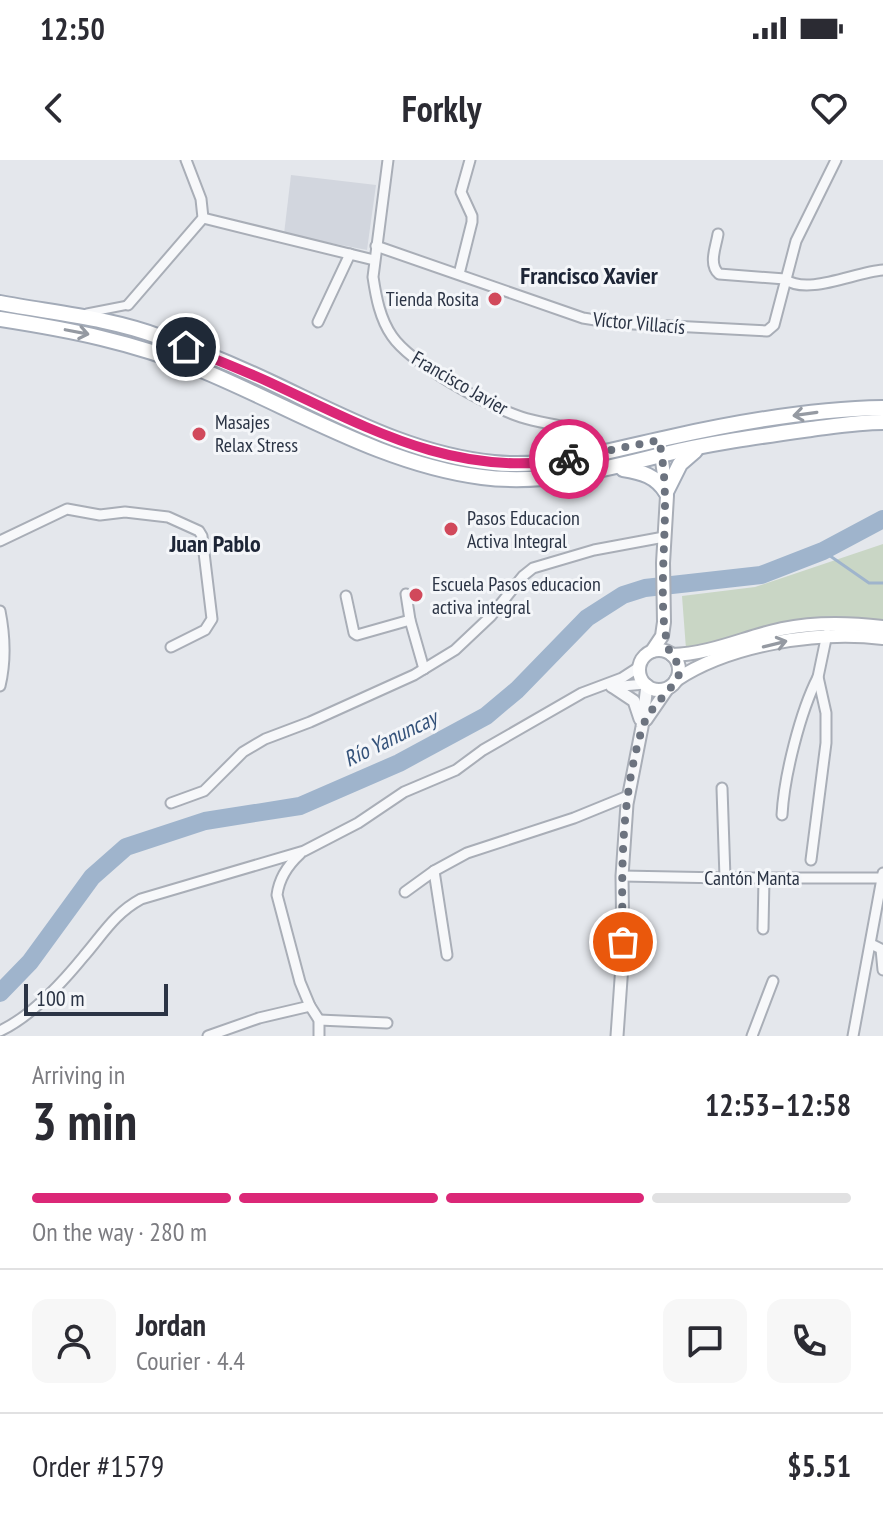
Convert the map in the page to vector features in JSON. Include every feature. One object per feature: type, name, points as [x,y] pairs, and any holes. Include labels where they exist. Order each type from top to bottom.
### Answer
[{"type":"main road","points":[[0,303],[158,336],[268,381],[374,432],[413,447],[493,463],[551,463],[807,413],[883,408]]},
{"type":"main road","points":[[0,319],[76,331],[143,348],[269,399],[404,460],[448,472],[484,477],[530,479],[619,468],[662,455],[774,434],[883,422]]},
{"type":"main road","points":[[659,440],[666,492],[664,620],[662,636],[639,667],[646,684],[657,690],[672,684],[691,670],[718,659],[784,641],[827,634],[883,638]]},
{"type":"main road","points":[[666,492],[680,464],[699,448]]},
{"type":"main road","points":[[619,468],[657,480],[666,492]]},
{"type":"main road","points":[[664,620],[671,654],[679,670],[672,684]]},
{"type":"main road","points":[[652,651],[662,650],[671,654],[701,652],[803,625],[829,623],[883,627]]},
{"type":"street","points":[[71,316],[128,305],[203,218],[201,199],[186,160]]},
{"type":"street","name":"Francisco Javier","points":[[388,160],[374,260],[375,295],[392,336],[406,352],[441,376],[523,418],[569,428]]},
{"type":"street","points":[[459,274],[472,222],[461,192],[470,160]]},
{"type":"street","points":[[785,279],[802,224],[836,160]]},
{"type":"street","points":[[203,218],[374,260]]},
{"type":"street","points":[[718,234],[713,263],[714,270],[719,274],[785,279],[799,286],[810,286],[883,270]]},
{"type":"street","name":"Víctor Villacís","points":[[376,246],[583,318],[614,323],[771,330],[785,279]]},
{"type":"street","points":[[318,322],[350,254]]},
{"type":"street","points":[[0,541],[67,509],[100,515],[125,512],[168,517],[199,531],[212,619],[205,630],[171,647]]},
{"type":"street","points":[[171,803],[204,791],[243,752],[265,739],[310,722],[424,669],[464,641],[491,616],[533,568],[594,550],[664,537]]},
{"type":"street","points":[[406,594],[424,669]]},
{"type":"street","points":[[346,596],[357,635],[410,620]]},
{"type":"street","points":[[0,611],[5,668],[0,686]]},
{"type":"street","points":[[782,815],[784,786],[807,698],[818,677],[827,634]]},
{"type":"street","points":[[0,1031],[43,999],[83,958],[114,917],[128,906],[141,899],[304,851],[358,823],[404,792],[456,770],[483,750],[582,693],[599,688],[639,667]]},
{"type":"street","points":[[811,860],[826,743],[826,713],[818,677]]},
{"type":"street","points":[[599,688],[646,684],[642,727],[628,796],[617,1036]]},
{"type":"street","points":[[642,727],[651,709],[672,684]]},
{"type":"street","points":[[613,687],[634,701],[642,727]]},
{"type":"street","points":[[722,788],[725,878]]},
{"type":"street","points":[[405,892],[467,853],[574,818],[628,796]]},
{"type":"street","points":[[304,851],[286,871],[277,895],[300,982],[319,1020],[319,1036]]},
{"type":"street","points":[[434,871],[447,955]]},
{"type":"street","name":"Cantón Manta","points":[[622,876],[883,876]]},
{"type":"street","points":[[853,1036],[883,876]]},
{"type":"street","points":[[763,929],[764,878]]},
{"type":"street","points":[[871,944],[881,949],[883,970]]},
{"type":"street","points":[[752,1036],[773,981]]},
{"type":"street","points":[[208,1036],[259,1018],[310,1006]]},
{"type":"street","points":[[319,1020],[387,1023]]},
{"type":"shaded area","points":[[291,175],[376,185],[367,250],[284,234]]},
{"type":"green space","points":[[883,544],[883,623],[780,622],[686,649],[682,596],[755,587]]},
{"type":"waterway","name":"Río Yanuncay","points":[[0,993],[30,962],[92,877],[126,847],[205,821],[300,806],[399,763],[486,716],[517,690],[587,618],[623,595],[645,588],[761,575],[823,551],[883,519]]},
{"type":"waterway","name":"Río Yanuncay","points":[[823,551],[869,583],[883,583]]},
{"type":"way so far","points":[[569,459],[659,440],[667,496],[663,563],[664,622],[671,654],[679,670],[676,680],[651,709],[642,727],[627,804],[622,876],[623,942]]},
{"type":"place","name":"Tienda Rosita","points":[[495,299]]},
{"type":"place","name":"Masajes Relax Stress","points":[[199,434]]},
{"type":"place","name":"Pasos Educacion Activa Integral","points":[[451,529]]},
{"type":"place","name":"Escuela Pasos educacion activa integral","points":[[416,595]]},
{"type":"district","name":"Francisco Xavier","points":[[589,275]]},
{"type":"district","name":"Juan Pablo","points":[[215,543]]},
{"type":"route","points":[[186,347],[413,447],[493,463],[551,463],[569,459]]}]
